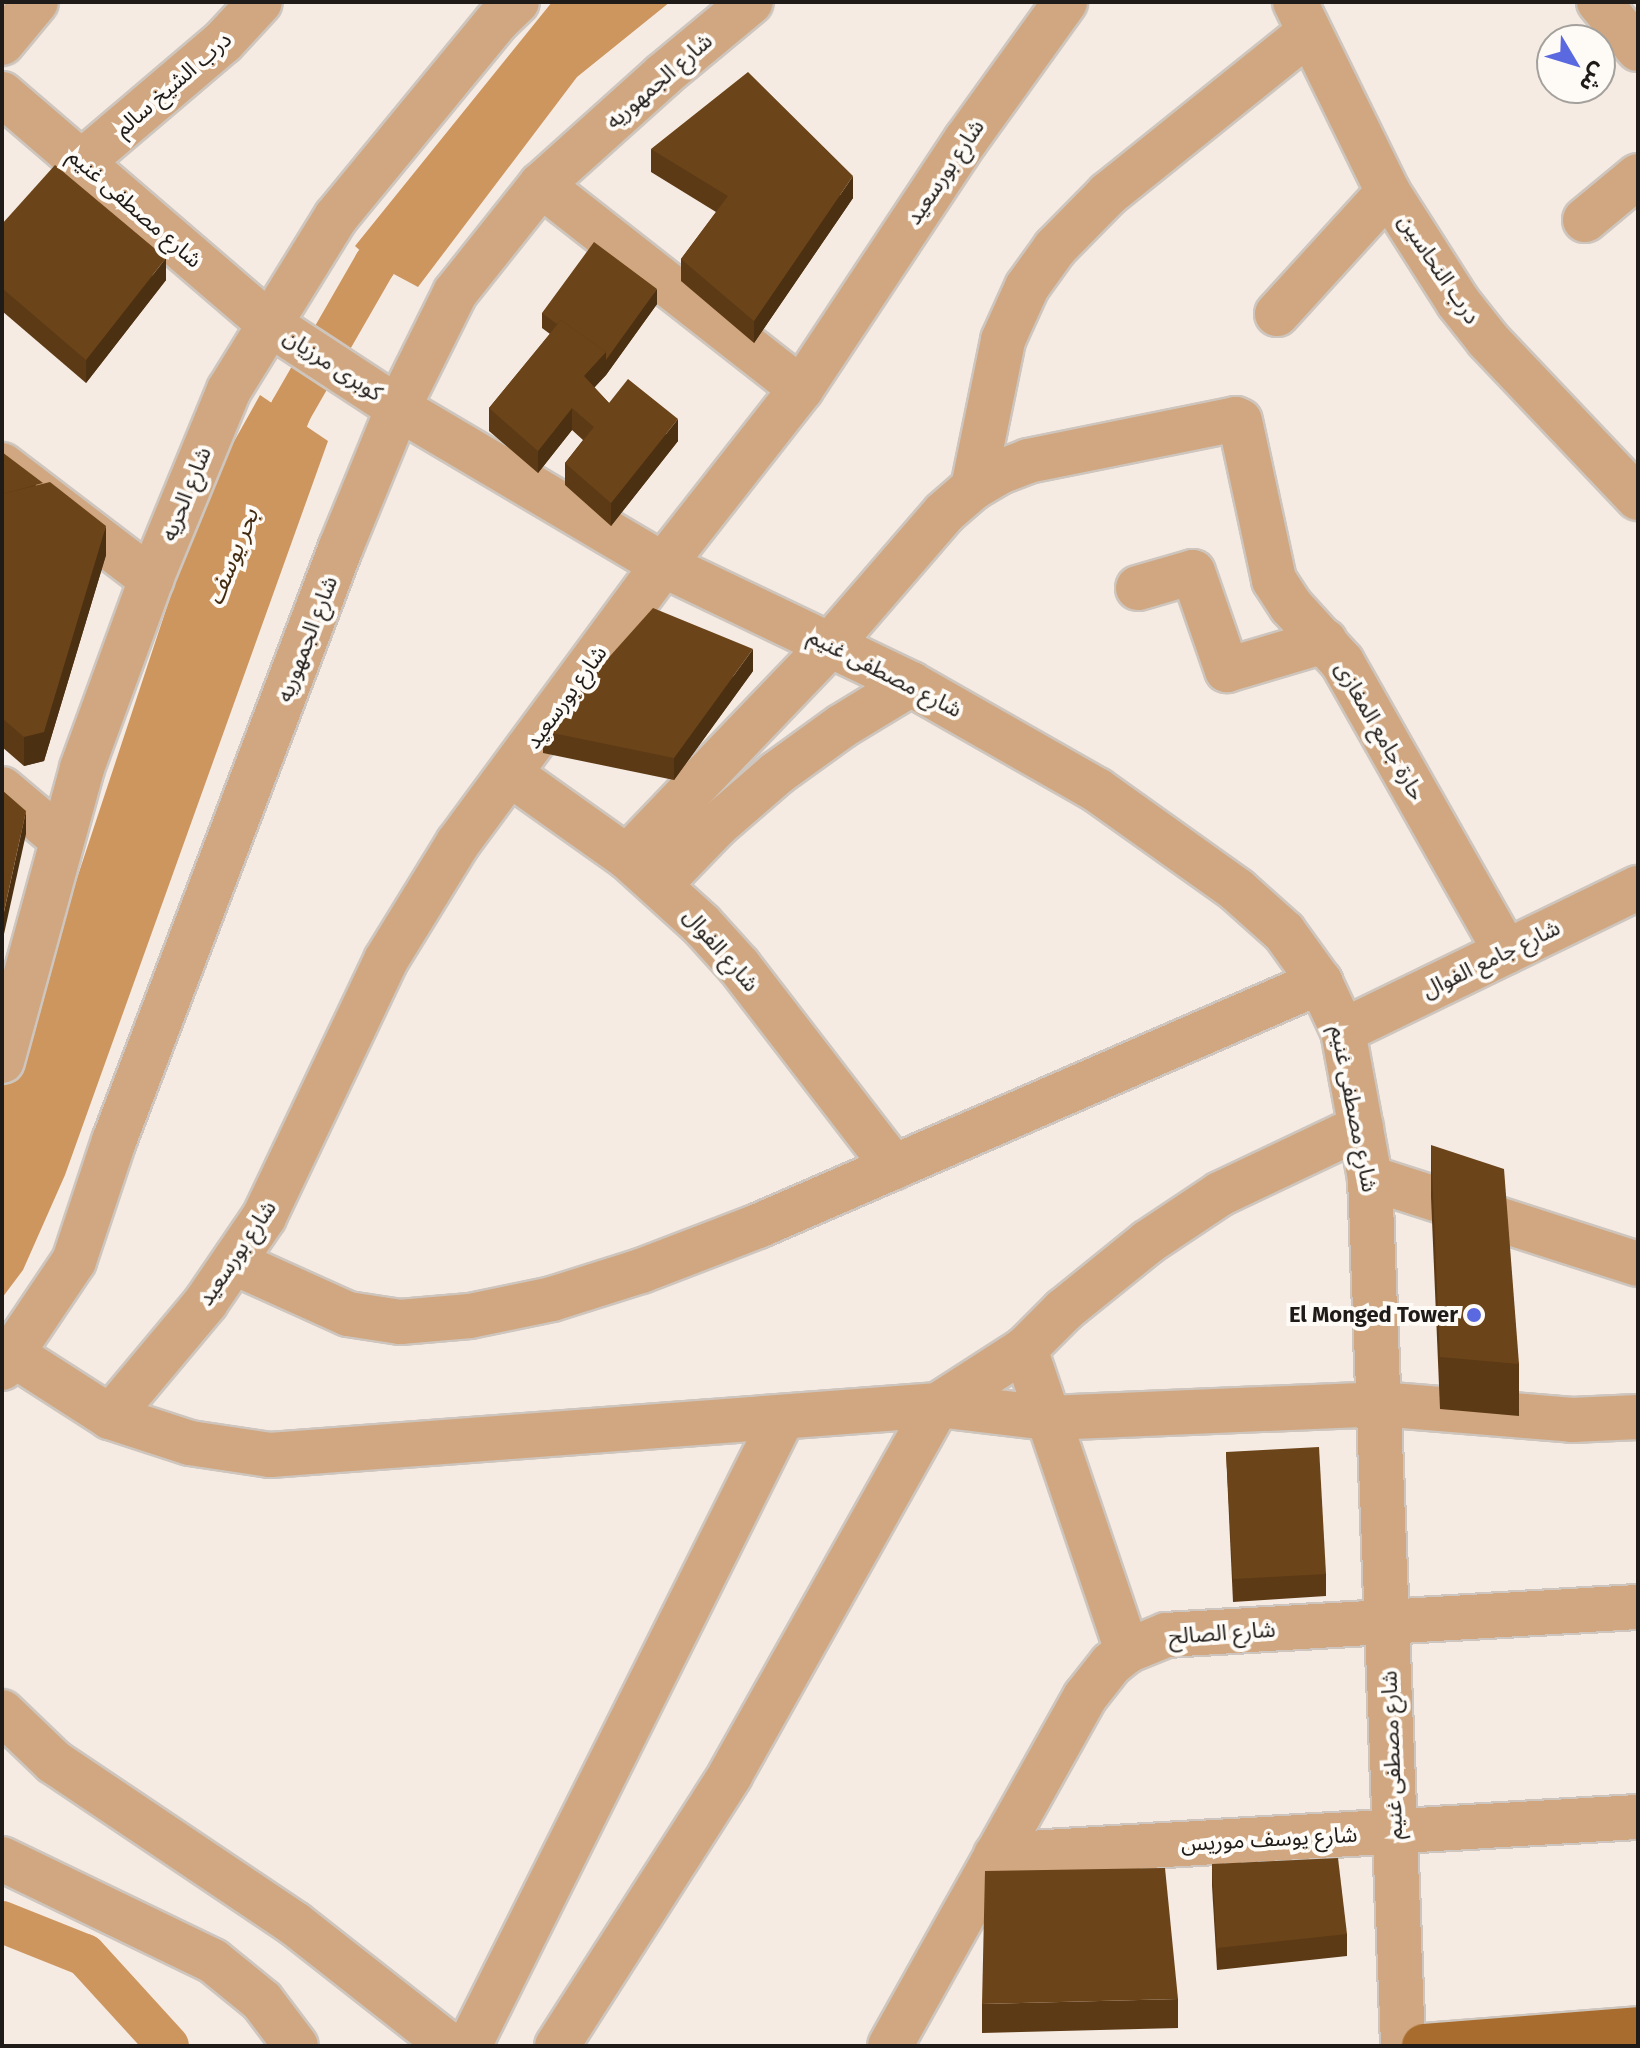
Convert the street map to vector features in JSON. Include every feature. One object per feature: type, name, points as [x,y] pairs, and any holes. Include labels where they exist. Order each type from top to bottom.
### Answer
[{"type":"main road","points":[[1424,2046],[1534,2041],[1638,2029]]},
{"type":"street","points":[[2,43],[36,2]]},
{"type":"street","name":"درب الشيخ سالم","points":[[83,161],[223,42],[260,2]]},
{"type":"street","name":"شارع الجمهوريه","points":[[7,1361],[74,1261],[114,1141],[398,408],[455,293],[541,185],[663,75],[751,2]]},
{"type":"street","name":"شارع بورسعيد","points":[[110,1417],[235,1263],[289,1169],[406,924],[458,843],[663,565],[801,389],[966,140],[1065,2]]},
{"type":"street","points":[[1599,2],[1638,49]]},
{"type":"street","name":"شارع الحريه","points":[[2,1061],[12,986],[113,677],[229,390],[336,217],[497,9]]},
{"type":"street","points":[[627,857],[831,644],[944,513],[973,488],[1003,340],[1027,287],[1055,248],[1108,194],[1302,17]]},
{"type":"street","name":"درب النحاسين","points":[[1302,17],[1388,192],[1431,263],[1480,331],[1638,498]]},
{"type":"street","name":"شارع مصطفى غنيم","points":[[2,94],[268,323]]},
{"type":"street","points":[[1585,220],[1638,176]]},
{"type":"street","points":[[541,185],[801,389]]},
{"type":"street","points":[[1277,314],[1388,192]]},
{"type":"street","name":"كوبرى مرزيان","points":[[268,323],[398,408]]},
{"type":"street","name":"شارع مصطفى غنيم","points":[[398,408],[663,565],[831,644],[1023,745],[1168,838],[1237,890],[1284,932],[1320,982],[1343,1031],[1370,1178],[1403,2046]]},
{"type":"street","name":"حارة جامع المغازى","points":[[973,488],[1028,461],[1238,420],[1274,580],[1291,606],[1342,662],[1506,952]]},
{"type":"street","points":[[2,465],[151,579]]},
{"type":"street","points":[[1138,588],[1193,572],[1227,670],[1325,641]]},
{"type":"street","points":[[660,884],[716,826],[777,773],[842,726],[911,684]]},
{"type":"street","name":"شارع الفوال","points":[[510,774],[660,884],[739,966],[894,1167]]},
{"type":"street","points":[[2,789],[60,838]]},
{"type":"street","name":"شارع جامع الفوال","points":[[1343,1031],[1638,888]]},
{"type":"street","points":[[235,1263],[348,1314],[400,1322],[470,1316],[552,1299],[641,1271],[894,1167],[1320,982]]},
{"type":"street","points":[[557,2046],[730,1775],[938,1405],[1025,1349],[1064,1310],[1148,1242],[1220,1194],[1361,1127]]},
{"type":"street","points":[[1370,1178],[1638,1264]]},
{"type":"street","points":[[1025,1349],[1127,1651]]},
{"type":"street","points":[[7,1361],[110,1417],[190,1443],[270,1455],[938,1405],[1049,1418],[1379,1404],[1572,1420],[1638,1417]]},
{"type":"street","points":[[469,2046],[783,1417]]},
{"type":"street","name":"شارع الصالح","points":[[890,2046],[1085,1697],[1111,1664],[1127,1651],[1166,1635],[1638,1607]]},
{"type":"street","points":[[2,1712],[54,1762],[295,1924],[450,2046]]},
{"type":"street","name":"شارع يوسف موريس","points":[[996,1855],[1638,1817]]},
{"type":"street","points":[[2,1859],[213,1961],[262,2001],[296,2046]]},
{"type":"water","points":[[552,2],[670,2],[577,77],[418,287],[375,264],[355,246]]},
{"type":"water","points":[[260,395],[328,441],[65,1175],[23,1270],[2,1298],[2,1091],[34,1008],[204,495]]},
{"type":"building","points":[[748,72],[853,176],[754,321],[681,259],[728,196],[651,149]]},
{"type":"building","points":[[55,165],[166,258],[86,360],[2,288],[2,224]]},
{"type":"building","points":[[594,242],[657,289],[606,360],[606,352],[561,320],[557,324],[542,313]]},
{"type":"building","points":[[561,320],[606,352],[584,376],[609,403],[628,379],[678,419],[611,503],[565,463],[594,427],[572,408],[538,451],[489,408]]},
{"type":"building","points":[[2,452],[43,483],[2,494]]},
{"type":"building","points":[[50,482],[106,526],[44,732],[24,737],[2,718],[2,494]]},
{"type":"building","points":[[653,608],[753,649],[674,758],[543,731]]},
{"type":"building","points":[[2,790],[26,811],[2,921]]},
{"type":"building","name":"El Monged Tower","points":[[1431,1145],[1504,1169],[1519,1364],[1440,1357]]},
{"type":"building","points":[[1319,1447],[1326,1574],[1233,1579],[1226,1452]]},
{"type":"building","points":[[1338,1858],[1347,1934],[1217,1948],[1212,1864]]},
{"type":"building","points":[[1165,1868],[1178,1999],[982,2004],[985,1871]]},
{"type":"waterway","name":"بحر يوسف","points":[[268,467],[291,410],[375,264],[408,219]]},
{"type":"waterway","points":[[2,1922],[85,1955],[168,2046]]},
{"type":"place","name":"El Monged Tower","points":[[1474,1315]]}]
